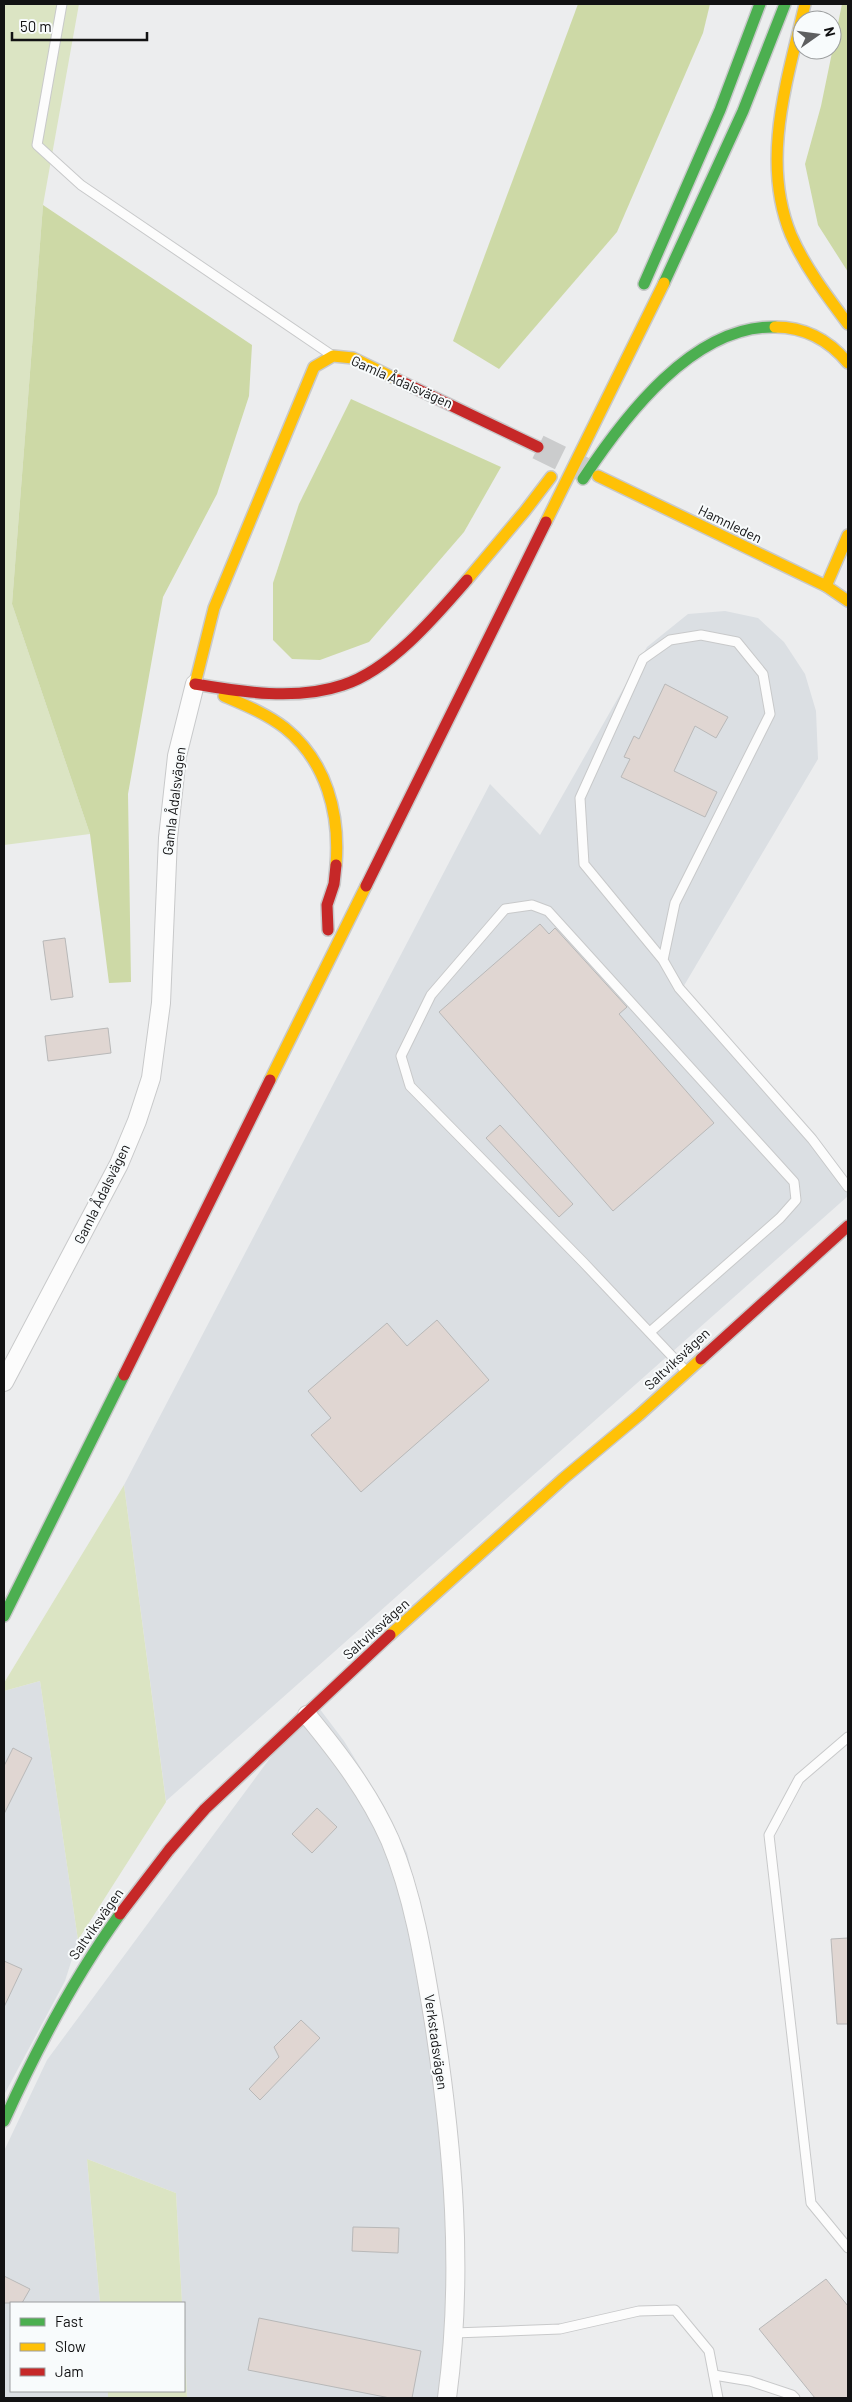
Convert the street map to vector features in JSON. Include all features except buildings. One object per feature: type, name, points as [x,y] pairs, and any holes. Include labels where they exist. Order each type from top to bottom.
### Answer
[{"type":"main road","points":[[638,297],[720,110],[760,4]]},
{"type":"main road","points":[[4,1616],[563,488],[728,148],[767,54],[785,4]]},
{"type":"main road","points":[[805,4],[788,79],[780,132],[778,170],[781,203],[801,254],[848,324]]},
{"type":"main road","points":[[563,488],[580,483],[621,424],[661,383],[709,343],[730,333],[754,326],[777,324],[803,330],[823,340],[843,355],[848,363]]},
{"type":"main road","name":"Gamla Ådalsvägen","points":[[195,684],[214,608],[301,394],[314,367],[333,356],[353,358],[538,447]]},
{"type":"main road","points":[[195,684],[234,691],[283,694],[314,691],[343,685],[376,668],[406,645],[448,604],[535,501],[553,473],[525,531]]},
{"type":"main road","name":"Hamnleden","points":[[598,476],[826,586],[848,601]]},
{"type":"main road","points":[[826,586],[848,535]]},
{"type":"main road","points":[[195,684],[254,709],[283,726],[296,738],[319,768],[332,804],[338,838],[334,884],[327,905],[326,934],[341,904]]},
{"type":"main road","name":"Saltviksvägen","points":[[4,2121],[33,2057],[68,1991],[89,1957],[151,1872],[186,1830],[253,1762],[307,1715],[342,1679],[564,1478],[638,1416],[848,1226]]},
{"type":"street","name":"Gamla Ådalsvägen","points":[[4,1382],[119,1164],[137,1121],[151,1078],[161,1003],[168,838],[176,756],[195,684]]},
{"type":"street","name":"Verkstadsvägen","points":[[307,1715],[359,1781],[376,1812],[391,1842],[418,1934],[436,2040],[450,2153],[457,2252],[454,2333],[447,2398]]},
{"type":"lane","points":[[62,4],[36,145],[81,184],[333,356]]},
{"type":"lane","points":[[663,960],[675,903],[770,714],[763,674],[737,642],[701,635],[670,640],[643,659],[580,798],[584,864],[663,960],[679,988],[812,1139],[848,1186]]},
{"type":"lane","points":[[650,1332],[780,1218],[796,1200],[794,1182],[548,911],[532,905],[505,909],[432,995],[401,1056],[410,1086],[650,1332],[686,1372]]},
{"type":"lane","points":[[848,1737],[799,1779],[770,1836],[811,2203],[848,2248]]},
{"type":"lane","points":[[454,2333],[560,2329],[639,2312],[675,2310],[709,2351],[718,2398]]},
{"type":"lane","points":[[714,2375],[750,2381],[792,2395],[795,2398]]},
{"type":"shaded area","points":[[725,611],[758,618],[784,642],[805,674],[816,711],[818,759],[682,989],[848,1181],[848,1196],[166,1801],[124,1485],[490,784],[540,835],[647,647],[688,614]]},
{"type":"shaded area","points":[[40,1681],[78,1940],[65,1981],[4,2095],[4,1691]]},
{"type":"shaded area","points":[[313,1700],[344,1741],[383,1804],[407,1853],[420,1906],[457,2174],[451,2398],[187,2398],[185,2302],[182,2302],[176,2193],[87,2159],[100,2302],[10,2302],[10,2392],[108,2392],[109,2397],[4,2398],[4,2151],[47,2060]]},
{"type":"green space","points":[[4,4],[79,4],[43,205],[12,604],[90,834],[4,845]]},
{"type":"green space","points":[[578,4],[710,4],[703,33],[617,232],[499,369],[453,341]]},
{"type":"green space","points":[[842,4],[848,4],[848,272],[818,225],[805,164],[821,106],[830,60],[842,60]]},
{"type":"green space","points":[[43,205],[252,345],[249,396],[217,494],[163,597],[128,794],[131,982],[109,983],[90,834],[12,604]]},
{"type":"green space","points":[[351,399],[501,467],[464,532],[369,642],[320,660],[292,659],[273,640],[273,583],[299,504]]},
{"type":"green space","points":[[124,1485],[166,1802],[78,1940],[40,1681],[4,1691],[4,1683]]},
{"type":"green space","points":[[87,2159],[176,2193],[182,2302],[100,2302]]},
{"type":"green space","points":[[185,2357],[187,2398],[108,2398],[108,2392],[185,2392]]},
{"type":"tunnel","points":[[538,447],[591,473]]},
{"type":"traffic: fast","points":[[644,284],[720,110],[760,4]]},
{"type":"traffic: fast","points":[[664,283],[743,111],[785,4]]},
{"type":"traffic: fast","points":[[583,479],[640,403],[689,358],[716,341],[745,330],[775,327]]},
{"type":"traffic: fast","points":[[4,1616],[124,1375]]},
{"type":"traffic: fast","points":[[4,2121],[29,2067],[71,1989],[120,1914]]},
{"type":"traffic: slow","points":[[805,4],[791,61],[780,119],[777,148],[778,178],[782,207],[791,235],[817,281],[848,324]]},
{"type":"traffic: slow","points":[[546,522],[664,283]]},
{"type":"traffic: slow","points":[[775,327],[796,329],[816,336],[833,348],[848,363]]},
{"type":"traffic: slow","points":[[195,684],[214,608],[314,367],[333,356],[353,358],[398,380]]},
{"type":"traffic: slow","points":[[598,476],[826,586],[848,601]]},
{"type":"traffic: slow","points":[[467,580],[551,477]]},
{"type":"traffic: slow","points":[[826,586],[848,535]]},
{"type":"traffic: slow","points":[[224,696],[271,718],[285,728],[311,757],[321,773],[333,808],[336,827],[336,865]]},
{"type":"traffic: slow","points":[[270,1080],[366,886]]},
{"type":"traffic: slow","points":[[390,1635],[564,1478],[638,1416],[701,1359]]},
{"type":"traffic: jam","points":[[398,380],[538,447]]},
{"type":"traffic: jam","points":[[366,886],[546,522]]},
{"type":"traffic: jam","points":[[195,684],[269,694],[307,693],[343,685],[361,678],[411,641],[467,580]]},
{"type":"traffic: jam","points":[[328,930],[327,905],[334,884],[336,865]]},
{"type":"traffic: jam","points":[[124,1375],[270,1080]]},
{"type":"traffic: jam","points":[[701,1359],[848,1226]]},
{"type":"traffic: jam","points":[[120,1914],[169,1850],[205,1809],[390,1635]]}]
